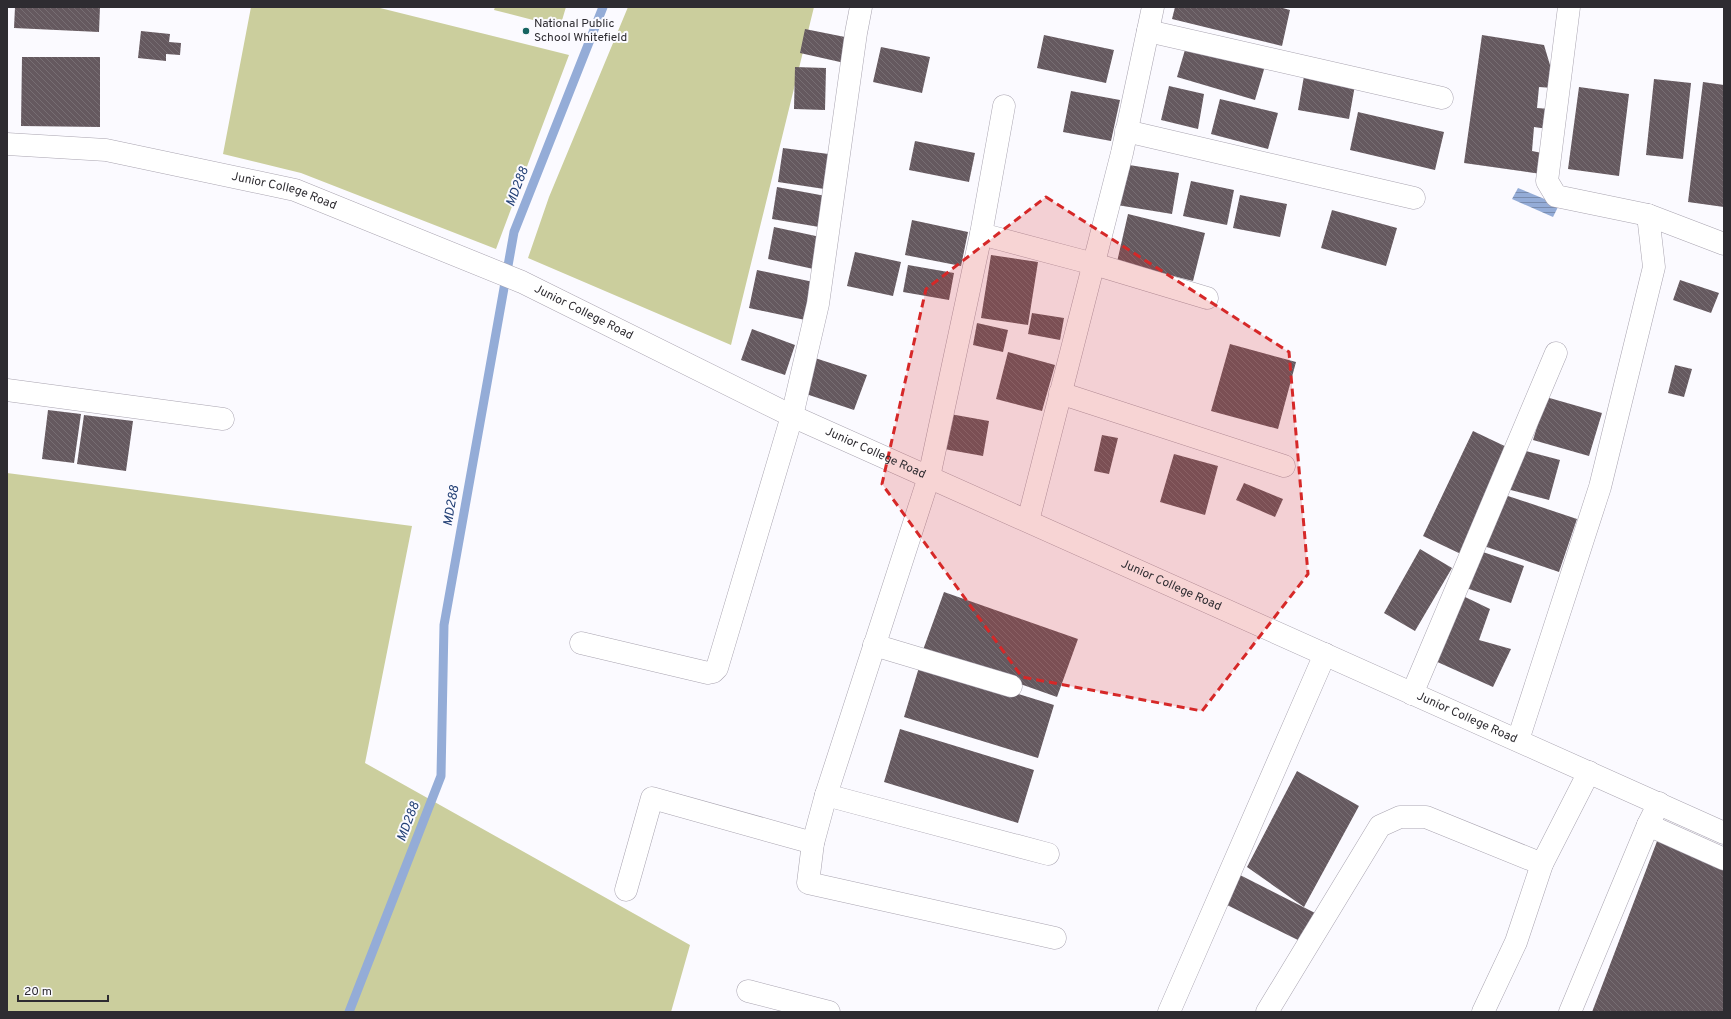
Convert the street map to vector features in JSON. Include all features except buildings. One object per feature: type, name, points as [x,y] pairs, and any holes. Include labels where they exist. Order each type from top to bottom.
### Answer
[{"type":"street","points":[[581,643],[708,673],[713,672],[717,668],[792,416],[818,304],[856,33],[861,7]]},
{"type":"street","points":[[1028,521],[1094,264],[1126,131],[1153,7]]},
{"type":"street","points":[[1569,7],[1547,182],[1556,196],[1648,215],[1724,244]]},
{"type":"street","points":[[1148,31],[1442,98]]},
{"type":"street","points":[[1004,106],[981,234],[929,477],[826,795],[813,843],[808,883],[1055,938]]},
{"type":"street","points":[[1126,131],[1414,198]]},
{"type":"street","name":"Junior College Road","points":[[7,144],[106,150],[295,190],[522,282],[792,416],[1724,833]]},
{"type":"street","points":[[1518,740],[1604,472],[1654,267],[1648,215]]},
{"type":"street","points":[[981,234],[1094,264],[1207,298]]},
{"type":"street","points":[[1412,694],[1556,353]]},
{"type":"street","points":[[7,390],[223,419]]},
{"type":"street","points":[[1060,394],[1284,466]]},
{"type":"street","points":[[874,645],[1011,686]]},
{"type":"street","points":[[1169,1012],[1325,654]]},
{"type":"street","points":[[1483,1012],[1516,942],[1542,864],[1589,772]]},
{"type":"street","points":[[826,795],[1048,854]]},
{"type":"street","points":[[626,890],[652,798],[813,843]]},
{"type":"street","points":[[1570,1012],[1648,825],[1659,803]]},
{"type":"street","points":[[1267,1012],[1380,826],[1400,818],[1426,817],[1542,864]]},
{"type":"street","points":[[1648,825],[1724,858]]},
{"type":"street","points":[[748,991],[789,1007],[829,1012]]},
{"type":"highlighted area","points":[[1046,197],[1289,352],[1308,574],[1202,711],[1022,677],[882,484],[926,289]]},
{"type":"green space","points":[[251,7],[376,7],[569,55],[496,249],[301,173],[223,154]]},
{"type":"green space","points":[[495,7],[566,7],[560,27],[494,10]]},
{"type":"green space","points":[[628,7],[814,7],[731,345],[528,258],[549,197]]},
{"type":"green space","points":[[7,473],[412,526],[365,763],[690,945],[671,1012],[7,1012]]},
{"type":"water","points":[[1518,188],[1559,205],[1553,217],[1512,199]]},
{"type":"waterway","name":"MD288","points":[[349,1012],[441,776],[444,625],[514,232],[603,7]]},
{"type":"place","name":"National Public School Whitefield","points":[[526,31]]}]
